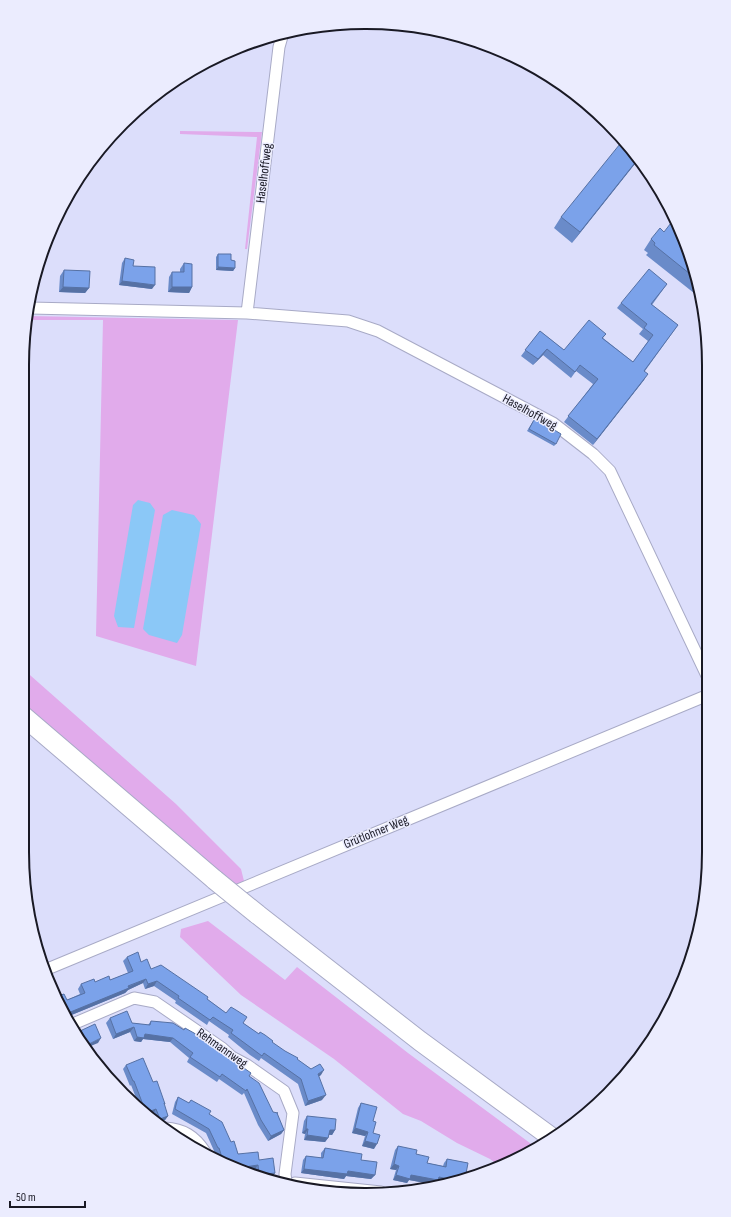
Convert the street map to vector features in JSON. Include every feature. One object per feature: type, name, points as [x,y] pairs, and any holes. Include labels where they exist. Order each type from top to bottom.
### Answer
[{"type":"highway","points":[[29,721],[211,882]]},
{"type":"highway","points":[[29,734],[361,1007],[539,1140]]},
{"type":"highway","points":[[253,917],[547,1134]]},
{"type":"street","name":"Haselhoffweg","points":[[247,313],[279,47],[281,39]]},
{"type":"street","name":"Haselhoffweg","points":[[34,308],[247,313],[348,321],[378,331],[553,423],[602,462],[610,471],[702,665]]},
{"type":"street","name":"Grütlohner Weg","points":[[50,968],[702,697]]},
{"type":"street","name":"Rehmannweg","points":[[76,1023],[134,998],[155,1002],[222,1048],[232,1057],[247,1065],[284,1091],[293,1113],[286,1179]]},
{"type":"street","points":[[176,1129],[188,1133],[201,1145]]},
{"type":"street","points":[[331,1186],[348,1187]]},
{"type":"shaded area","points":[[180,131],[262,132],[247,249],[245,249],[257,137],[180,134]]},
{"type":"shaded area","points":[[33,316],[238,320],[196,666],[96,636],[103,320],[32,320]]},
{"type":"shaded area","points":[[29,674],[176,804],[241,869],[244,881],[235,885],[29,713]]},
{"type":"shaded area","points":[[208,921],[285,980],[297,967],[408,1053],[532,1144],[494,1162],[457,1143],[421,1121],[403,1114],[334,1059],[241,995],[180,937],[181,929]]},
{"type":"water","points":[[138,500],[150,503],[155,510],[134,628],[118,627],[114,616],[133,505]]},
{"type":"water","points":[[172,510],[194,515],[201,524],[182,635],[177,643],[149,635],[143,629],[163,515]]},
{"type":"building","points":[[619,145],[634,164],[580,232],[561,217]]},
{"type":"building","points":[[670,224],[690,274],[654,245],[655,243],[651,239],[660,228],[664,232]]},
{"type":"building","points":[[218,254],[231,254],[231,260],[235,261],[235,268],[218,267]]},
{"type":"building","points":[[125,258],[134,260],[133,266],[155,267],[155,285],[122,281]]},
{"type":"building","points":[[184,263],[192,264],[192,287],[172,287],[172,272],[184,272]]},
{"type":"building","points":[[649,269],[667,284],[651,304],[678,325],[644,371],[648,374],[597,439],[568,416],[598,379],[580,365],[575,372],[547,349],[538,359],[525,350],[540,331],[564,350],[589,320],[606,334],[602,338],[633,362],[653,335],[644,328],[647,324],[621,303]]},
{"type":"building","points":[[64,270],[90,271],[89,288],[63,287]]},
{"type":"building","points":[[535,418],[561,434],[556,444],[529,429]]},
{"type":"building","points":[[138,952],[141,962],[147,959],[151,969],[161,965],[208,997],[207,999],[226,1013],[231,1007],[247,1017],[243,1023],[259,1034],[260,1032],[265,1035],[273,1041],[272,1042],[298,1058],[297,1059],[311,1069],[320,1064],[324,1070],[318,1074],[326,1095],[308,1101],[301,1079],[264,1053],[262,1056],[231,1033],[233,1030],[213,1017],[210,1020],[178,998],[179,996],[157,981],[148,984],[146,979],[128,986],[129,988],[70,1012],[62,995],[64,994],[67,1000],[85,993],[81,984],[94,979],[95,982],[109,976],[110,980],[133,971],[127,957]]},
{"type":"building","points":[[127,1011],[132,1023],[150,1025],[151,1021],[173,1023],[184,1030],[185,1028],[251,1073],[249,1076],[259,1083],[273,1112],[278,1113],[284,1130],[271,1136],[261,1120],[247,1089],[246,1091],[222,1074],[220,1077],[190,1057],[193,1053],[173,1038],[145,1034],[144,1038],[137,1037],[134,1027],[116,1034],[110,1018]]},
{"type":"building","points":[[95,1024],[101,1038],[90,1044],[81,1031]]},
{"type":"building","points":[[143,1058],[153,1082],[157,1081],[168,1116],[162,1118],[159,1116],[156,1109],[152,1111],[142,1102],[126,1065]]},
{"type":"building","points":[[178,1097],[189,1103],[191,1100],[211,1111],[209,1114],[222,1122],[231,1142],[234,1141],[238,1154],[258,1152],[259,1160],[273,1158],[275,1173],[268,1174],[259,1171],[258,1165],[248,1166],[221,1155],[209,1129],[175,1109]]},
{"type":"building","points":[[361,1103],[377,1107],[373,1121],[376,1122],[373,1133],[380,1135],[377,1144],[365,1141],[368,1132],[355,1128]]},
{"type":"building","points":[[307,1116],[336,1119],[335,1130],[330,1130],[328,1138],[307,1135]]},
{"type":"building","points":[[398,1146],[417,1150],[416,1154],[429,1157],[427,1163],[446,1167],[447,1159],[468,1163],[466,1173],[446,1178],[439,1177],[438,1180],[411,1175],[410,1179],[396,1175],[399,1166],[394,1164]]},
{"type":"building","points":[[325,1148],[362,1154],[361,1160],[377,1162],[375,1175],[348,1171],[347,1174],[304,1169],[306,1156],[323,1158]]}]
